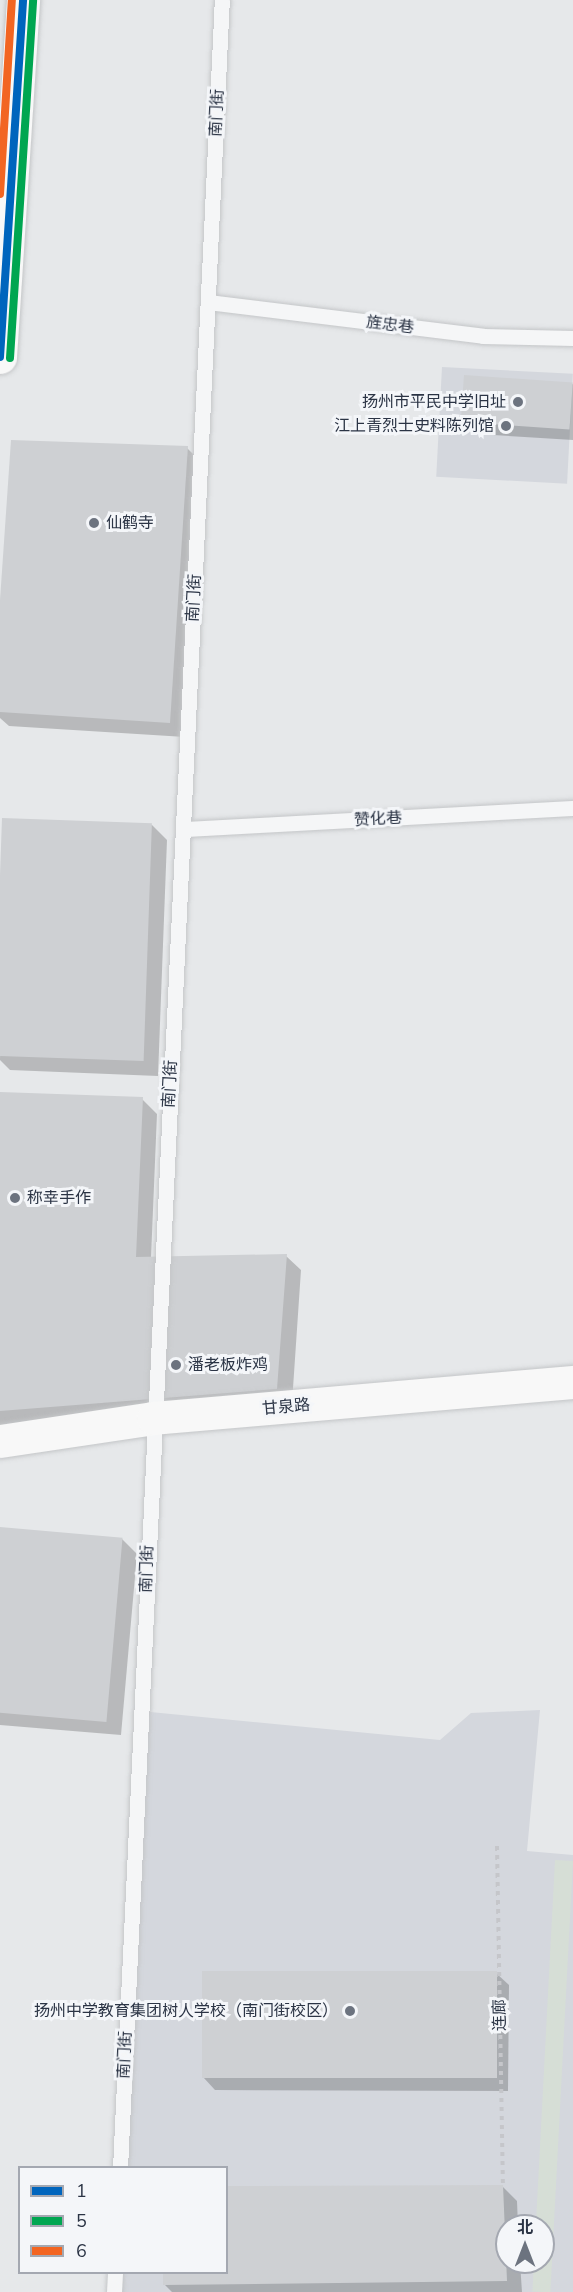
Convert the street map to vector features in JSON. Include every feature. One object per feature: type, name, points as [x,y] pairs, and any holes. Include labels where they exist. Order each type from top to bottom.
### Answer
[{"type":"street","points":[[0,357],[23,0]]},
{"type":"street","name":"甘泉路","points":[[0,1442],[153,1418],[573,1382]]},
{"type":"lane","name":"南门街","points":[[120,2166],[153,1418],[184,829],[222,0]]},
{"type":"lane","name":"旌忠巷","points":[[208,302],[483,336],[573,338]]},
{"type":"lane","name":"赞化巷","points":[[184,829],[573,808]]},
{"type":"lane","points":[[114,2292],[115,2274]]},
{"type":"path","name":"连廊","points":[[497,1846],[503,2185]]},
{"type":"shaded area","name":"江上青烈士史料陈列馆","points":[[442,367],[573,374],[567,484],[436,477]]},
{"type":"shaded area","name":"扬州中学教育集团树人学校（南门街校区）","points":[[540,1710],[527,1851],[573,1855],[573,2292],[114,2292],[115,2274],[228,2274],[228,2166],[120,2166],[140,1711],[440,1740],[471,1713]]},
{"type":"shaded area","points":[[555,1860],[573,1861],[554,2214],[536,2214]]},
{"type":"shaded area","points":[[533,2274],[551,2274],[550,2292],[532,2291]]},
{"type":"building","name":"扬州市平民中学旧址","points":[[464,375],[573,383],[569,429],[461,422]]},
{"type":"building","name":"仙鹤寺","points":[[11,440],[188,446],[170,723],[0,712],[0,600]]},
{"type":"building","points":[[2,818],[152,823],[144,1061],[0,1056]]},
{"type":"building","points":[[0,1092],[143,1097],[136,1257],[287,1254],[277,1389],[0,1411]]},
{"type":"building","points":[[0,1527],[123,1538],[106,1722],[0,1713]]},
{"type":"building","points":[[202,1971],[497,1971],[497,2078],[202,2078]]},
{"type":"building","points":[[503,2185],[504,2214],[495,2214],[495,2274],[507,2274],[507,2281],[163,2285],[163,2274],[228,2274],[228,2186]]},
{"type":"transit line","name":"6","points":[[0,194],[12,0]]},
{"type":"transit line","name":"1","points":[[0,357],[23,0]]},
{"type":"transit line","name":"5","points":[[10,358],[33,1]]},
{"type":"place","name":"扬州市平民中学旧址","points":[[518,402]]},
{"type":"place","name":"江上青烈士史料陈列馆","points":[[506,426]]},
{"type":"place","name":"仙鹤寺","points":[[94,523]]},
{"type":"place","name":"称幸手作","points":[[15,1198]]},
{"type":"place","name":"潘老板炸鸡","points":[[176,1365]]},
{"type":"place","name":"扬州中学教育集团树人学校（南门街校区）","points":[[350,2011]]}]
